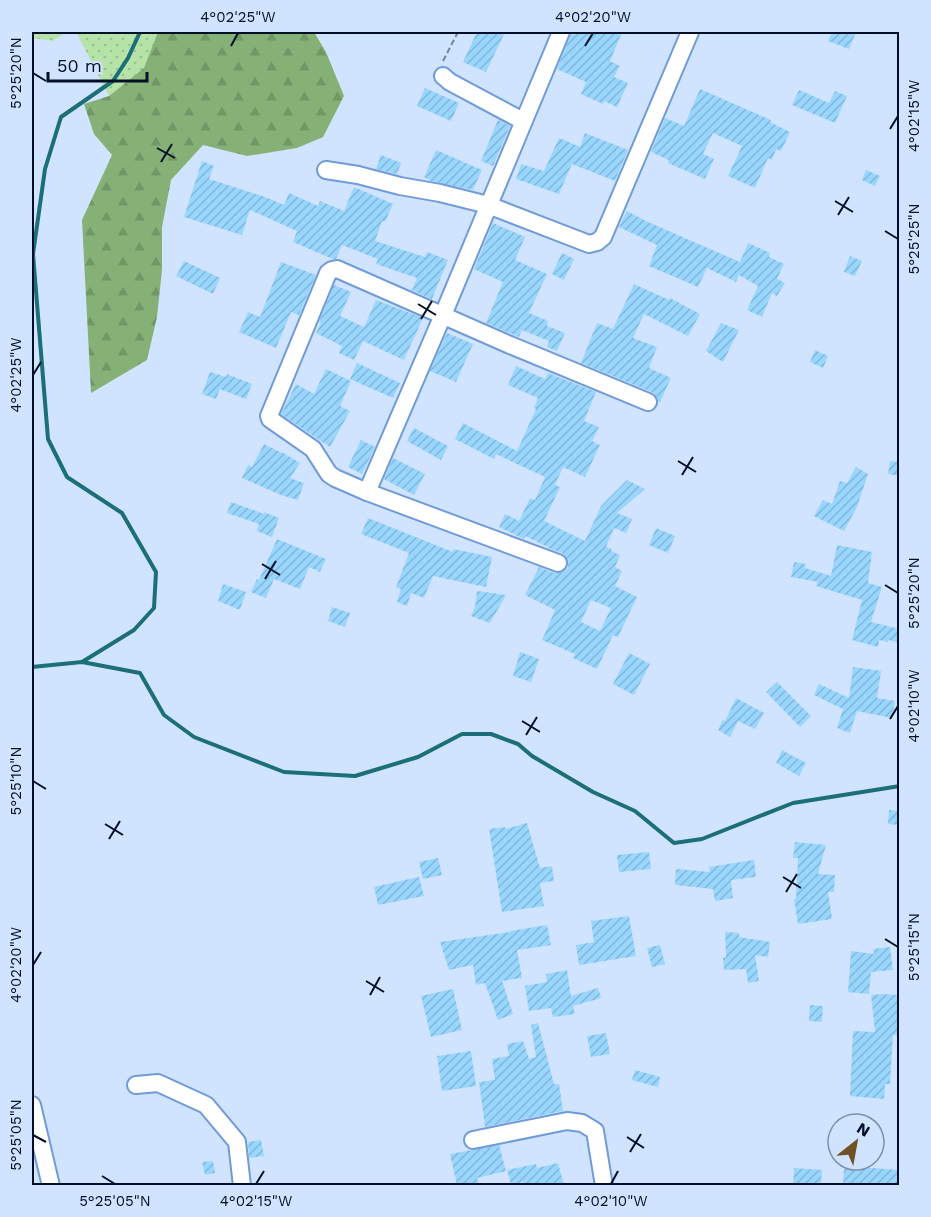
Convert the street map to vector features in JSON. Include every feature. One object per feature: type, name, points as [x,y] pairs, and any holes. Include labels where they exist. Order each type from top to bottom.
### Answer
[{"type":"street","points":[[368,492],[561,32]]},
{"type":"street","points":[[326,170],[358,175],[488,205],[589,244],[597,242],[603,237],[690,32]]},
{"type":"street","points":[[443,76],[450,82],[524,121]]},
{"type":"street","points":[[558,563],[368,492],[328,474],[313,448],[270,419],[269,416],[328,273],[337,269],[559,366],[648,402]]},
{"type":"street","points":[[136,1085],[158,1083],[206,1105],[237,1142],[242,1185]]},
{"type":"street","points":[[32,1105],[51,1185]]},
{"type":"street","points":[[473,1140],[567,1121],[582,1123],[595,1131],[604,1185]]},
{"type":"path","points":[[443,76],[439,69],[459,32]]},
{"type":"green space","points":[[32,32],[66,32],[53,41],[32,38]]},
{"type":"green space","points":[[76,32],[158,32],[144,68],[109,96]]},
{"type":"green space","points":[[158,32],[314,32],[326,52],[344,96],[323,137],[297,148],[247,156],[203,145],[171,180],[162,227],[162,270],[157,317],[147,360],[91,393],[82,220],[112,155],[94,134],[84,104],[109,96],[144,68]]},
{"type":"building","points":[[477,32],[505,32],[486,72],[463,62]]},
{"type":"building","points":[[576,32],[622,32],[610,61],[620,66],[614,77],[628,83],[617,107],[604,101],[603,104],[581,94],[586,82],[557,69],[571,34],[574,35]]},
{"type":"building","points":[[832,32],[856,32],[849,49],[828,41]]},
{"type":"building","points":[[425,88],[459,103],[451,121],[417,106]]},
{"type":"building","points":[[700,89],[771,120],[770,122],[790,132],[781,151],[776,149],[772,160],[768,158],[755,188],[728,176],[742,146],[713,133],[703,154],[714,159],[705,179],[668,163],[669,160],[651,152],[665,118],[684,126]]},
{"type":"building","points":[[799,90],[829,103],[835,91],[847,96],[835,123],[792,105]]},
{"type":"building","points":[[498,120],[510,126],[493,166],[481,161]]},
{"type":"building","points":[[585,133],[628,150],[615,181],[572,164],[559,194],[516,179],[521,164],[544,171],[559,138],[580,147]]},
{"type":"building","points":[[436,150],[482,170],[473,190],[431,181],[424,177]]},
{"type":"building","points":[[381,155],[401,163],[397,174],[376,169]]},
{"type":"building","points":[[202,161],[214,166],[209,179],[284,205],[289,193],[318,206],[320,201],[344,211],[354,187],[393,204],[385,222],[382,221],[375,241],[425,257],[427,252],[448,260],[432,299],[412,290],[417,278],[376,264],[378,259],[342,245],[336,259],[333,259],[293,242],[297,231],[250,210],[242,235],[184,217]]},
{"type":"building","points":[[866,170],[880,176],[875,186],[862,180]]},
{"type":"building","points":[[627,211],[740,262],[748,243],[770,253],[769,257],[784,264],[777,279],[785,283],[777,296],[772,293],[762,317],[747,310],[758,286],[739,275],[736,282],[707,268],[698,287],[649,266],[657,245],[619,227]]},
{"type":"building","points":[[493,223],[525,237],[515,260],[547,274],[529,313],[548,321],[547,326],[565,333],[557,351],[547,347],[549,341],[522,330],[519,337],[486,323],[503,282],[474,269]]},
{"type":"building","points":[[562,253],[574,259],[564,280],[552,274]]},
{"type":"building","points":[[850,256],[862,261],[855,276],[844,272]]},
{"type":"building","points":[[184,261],[220,278],[213,294],[176,276]]},
{"type":"building","points":[[281,262],[316,275],[299,315],[291,312],[276,348],[239,332],[248,312],[260,317]]},
{"type":"building","points":[[634,284],[669,300],[670,298],[700,314],[688,336],[644,314],[633,338],[657,347],[649,368],[671,378],[660,402],[652,392],[581,363],[597,323],[613,329]]},
{"type":"building","points":[[334,285],[351,292],[340,316],[364,327],[376,300],[423,318],[404,360],[363,341],[354,360],[339,353],[342,346],[316,333]]},
{"type":"building","points":[[721,323],[739,330],[723,362],[706,351]]},
{"type":"building","points":[[447,333],[473,344],[456,382],[430,371]]},
{"type":"building","points":[[815,350],[828,356],[823,368],[810,362]]},
{"type":"building","points":[[357,363],[400,383],[393,398],[350,379]]},
{"type":"building","points":[[516,366],[545,379],[548,373],[596,392],[584,421],[599,427],[592,441],[600,445],[585,477],[563,467],[555,485],[560,487],[544,521],[585,541],[601,506],[627,480],[645,489],[617,513],[632,519],[626,533],[614,528],[606,547],[620,555],[615,567],[622,571],[615,586],[637,597],[618,637],[613,635],[597,669],[573,658],[575,654],[542,640],[555,610],[525,595],[539,567],[560,573],[568,567],[566,557],[525,536],[524,539],[499,527],[505,514],[519,521],[530,498],[535,500],[545,477],[496,454],[494,459],[455,439],[463,423],[517,451],[536,409],[534,408],[538,398],[508,385]],"holes":[[[591,600],[611,608],[600,631],[581,622]]]},
{"type":"building","points":[[326,369],[351,381],[340,406],[350,411],[330,447],[281,414],[296,384],[314,394]]},
{"type":"building","points":[[210,372],[226,377],[227,374],[252,384],[246,399],[220,389],[216,399],[202,394]]},
{"type":"building","points":[[414,428],[448,446],[441,460],[407,441]]},
{"type":"building","points":[[361,440],[375,447],[362,474],[348,467]]},
{"type":"building","points":[[264,444],[300,463],[290,478],[304,483],[298,500],[242,478],[248,465],[252,467]]},
{"type":"building","points":[[393,458],[425,474],[414,495],[384,479]]},
{"type":"building","points":[[890,461],[900,462],[900,476],[888,474]]},
{"type":"building","points":[[856,467],[868,474],[857,507],[844,531],[814,516],[823,500],[832,504],[840,481],[847,483]]},
{"type":"building","points":[[231,502],[279,518],[272,537],[257,531],[259,524],[227,513]]},
{"type":"building","points":[[368,518],[453,552],[453,549],[492,557],[486,587],[433,576],[424,598],[411,593],[407,606],[397,602],[401,589],[396,587],[409,553],[361,534]]},
{"type":"building","points":[[656,528],[675,536],[668,553],[649,545]]},
{"type":"building","points":[[277,539],[326,559],[320,572],[309,567],[300,589],[274,579],[266,598],[251,592],[257,579],[259,580]]},
{"type":"building","points":[[837,545],[872,552],[868,583],[882,587],[871,622],[900,629],[900,643],[879,640],[878,647],[852,640],[862,600],[816,586],[818,582],[791,577],[794,562],[806,564],[805,568],[831,576]]},
{"type":"building","points":[[223,584],[246,592],[240,610],[218,601]]},
{"type":"building","points":[[477,591],[506,595],[490,623],[471,616]]},
{"type":"building","points":[[332,607],[350,613],[345,627],[328,621]]},
{"type":"building","points":[[520,652],[539,659],[531,682],[513,676]]},
{"type":"building","points":[[629,653],[650,664],[634,695],[613,684]]},
{"type":"building","points":[[853,667],[881,671],[877,698],[895,701],[892,718],[857,711],[850,733],[837,728],[843,709],[814,695],[819,684],[849,698]]},
{"type":"building","points":[[777,682],[811,716],[800,727],[766,692]]},
{"type":"building","points":[[736,698],[764,713],[755,729],[738,721],[730,737],[718,730]]},
{"type":"building","points":[[782,750],[806,763],[799,776],[776,763]]},
{"type":"building","points":[[889,810],[900,811],[900,825],[888,824]]},
{"type":"building","points":[[527,823],[540,868],[552,866],[554,881],[540,883],[544,906],[502,912],[489,829],[505,827],[505,829]]},
{"type":"building","points":[[795,842],[826,845],[818,874],[835,875],[834,892],[828,892],[832,919],[798,924],[794,899],[796,899],[798,858],[793,858]]},
{"type":"building","points":[[649,852],[651,869],[619,872],[617,855]]},
{"type":"building","points":[[438,858],[442,875],[423,879],[419,862]]},
{"type":"building","points":[[754,860],[756,877],[731,880],[733,898],[715,901],[713,889],[675,885],[676,869],[710,872],[709,867]]},
{"type":"building","points":[[419,877],[424,896],[378,905],[374,887]]},
{"type":"building","points":[[629,916],[636,956],[579,965],[576,945],[594,942],[591,921]]},
{"type":"building","points":[[547,925],[551,945],[517,950],[522,978],[502,981],[513,1014],[498,1020],[485,983],[476,985],[473,965],[449,970],[440,942],[510,932]]},
{"type":"building","points":[[725,932],[739,933],[739,937],[770,942],[768,957],[755,955],[759,981],[748,983],[746,969],[724,970]]},
{"type":"building","points":[[660,945],[665,964],[652,967],[647,948]]},
{"type":"building","points":[[890,947],[893,970],[871,972],[869,994],[848,992],[851,951],[874,954],[873,949]]},
{"type":"building","points":[[567,970],[571,996],[598,988],[601,998],[573,1006],[575,1014],[553,1017],[551,1008],[529,1011],[525,986],[547,982],[546,974]]},
{"type":"building","points":[[453,989],[462,1030],[431,1037],[421,996]]},
{"type":"building","points":[[871,995],[900,995],[900,1036],[893,1035],[890,1084],[885,1084],[884,1099],[850,1096],[853,1031],[875,1032]]},
{"type":"building","points":[[810,1005],[823,1006],[822,1022],[809,1021]]},
{"type":"building","points":[[538,1023],[554,1084],[559,1084],[563,1111],[485,1127],[479,1082],[495,1080],[492,1059],[509,1056],[507,1044],[523,1041],[529,1059],[536,1057],[531,1025]]},
{"type":"building","points":[[606,1033],[610,1054],[591,1057],[587,1036]]},
{"type":"building","points":[[471,1051],[476,1086],[442,1091],[437,1056]]},
{"type":"building","points":[[635,1070],[660,1077],[658,1087],[632,1080]]},
{"type":"building","points":[[261,1140],[264,1156],[249,1158],[248,1142]]},
{"type":"building","points":[[499,1145],[506,1171],[477,1178],[479,1185],[457,1185],[450,1154]]},
{"type":"building","points":[[213,1161],[215,1173],[205,1175],[202,1162]]},
{"type":"building","points":[[558,1163],[564,1185],[524,1185],[523,1182],[511,1185],[507,1170],[536,1164],[537,1168]]},
{"type":"building","points":[[794,1168],[822,1170],[821,1185],[793,1185]]},
{"type":"building","points":[[900,1170],[900,1185],[843,1185],[844,1172]]},
{"type":"waterway","points":[[82,662],[134,630],[154,608],[156,572],[122,513],[67,477],[48,439],[33,254],[45,169],[61,117],[113,81],[128,58],[140,32]]},
{"type":"waterway","points":[[32,667],[82,662],[140,673],[164,715],[194,737],[284,772],[355,776],[418,757],[462,734],[491,734],[518,744],[532,756],[593,792],[635,811],[674,843],[702,839],[793,803],[900,786]]}]
